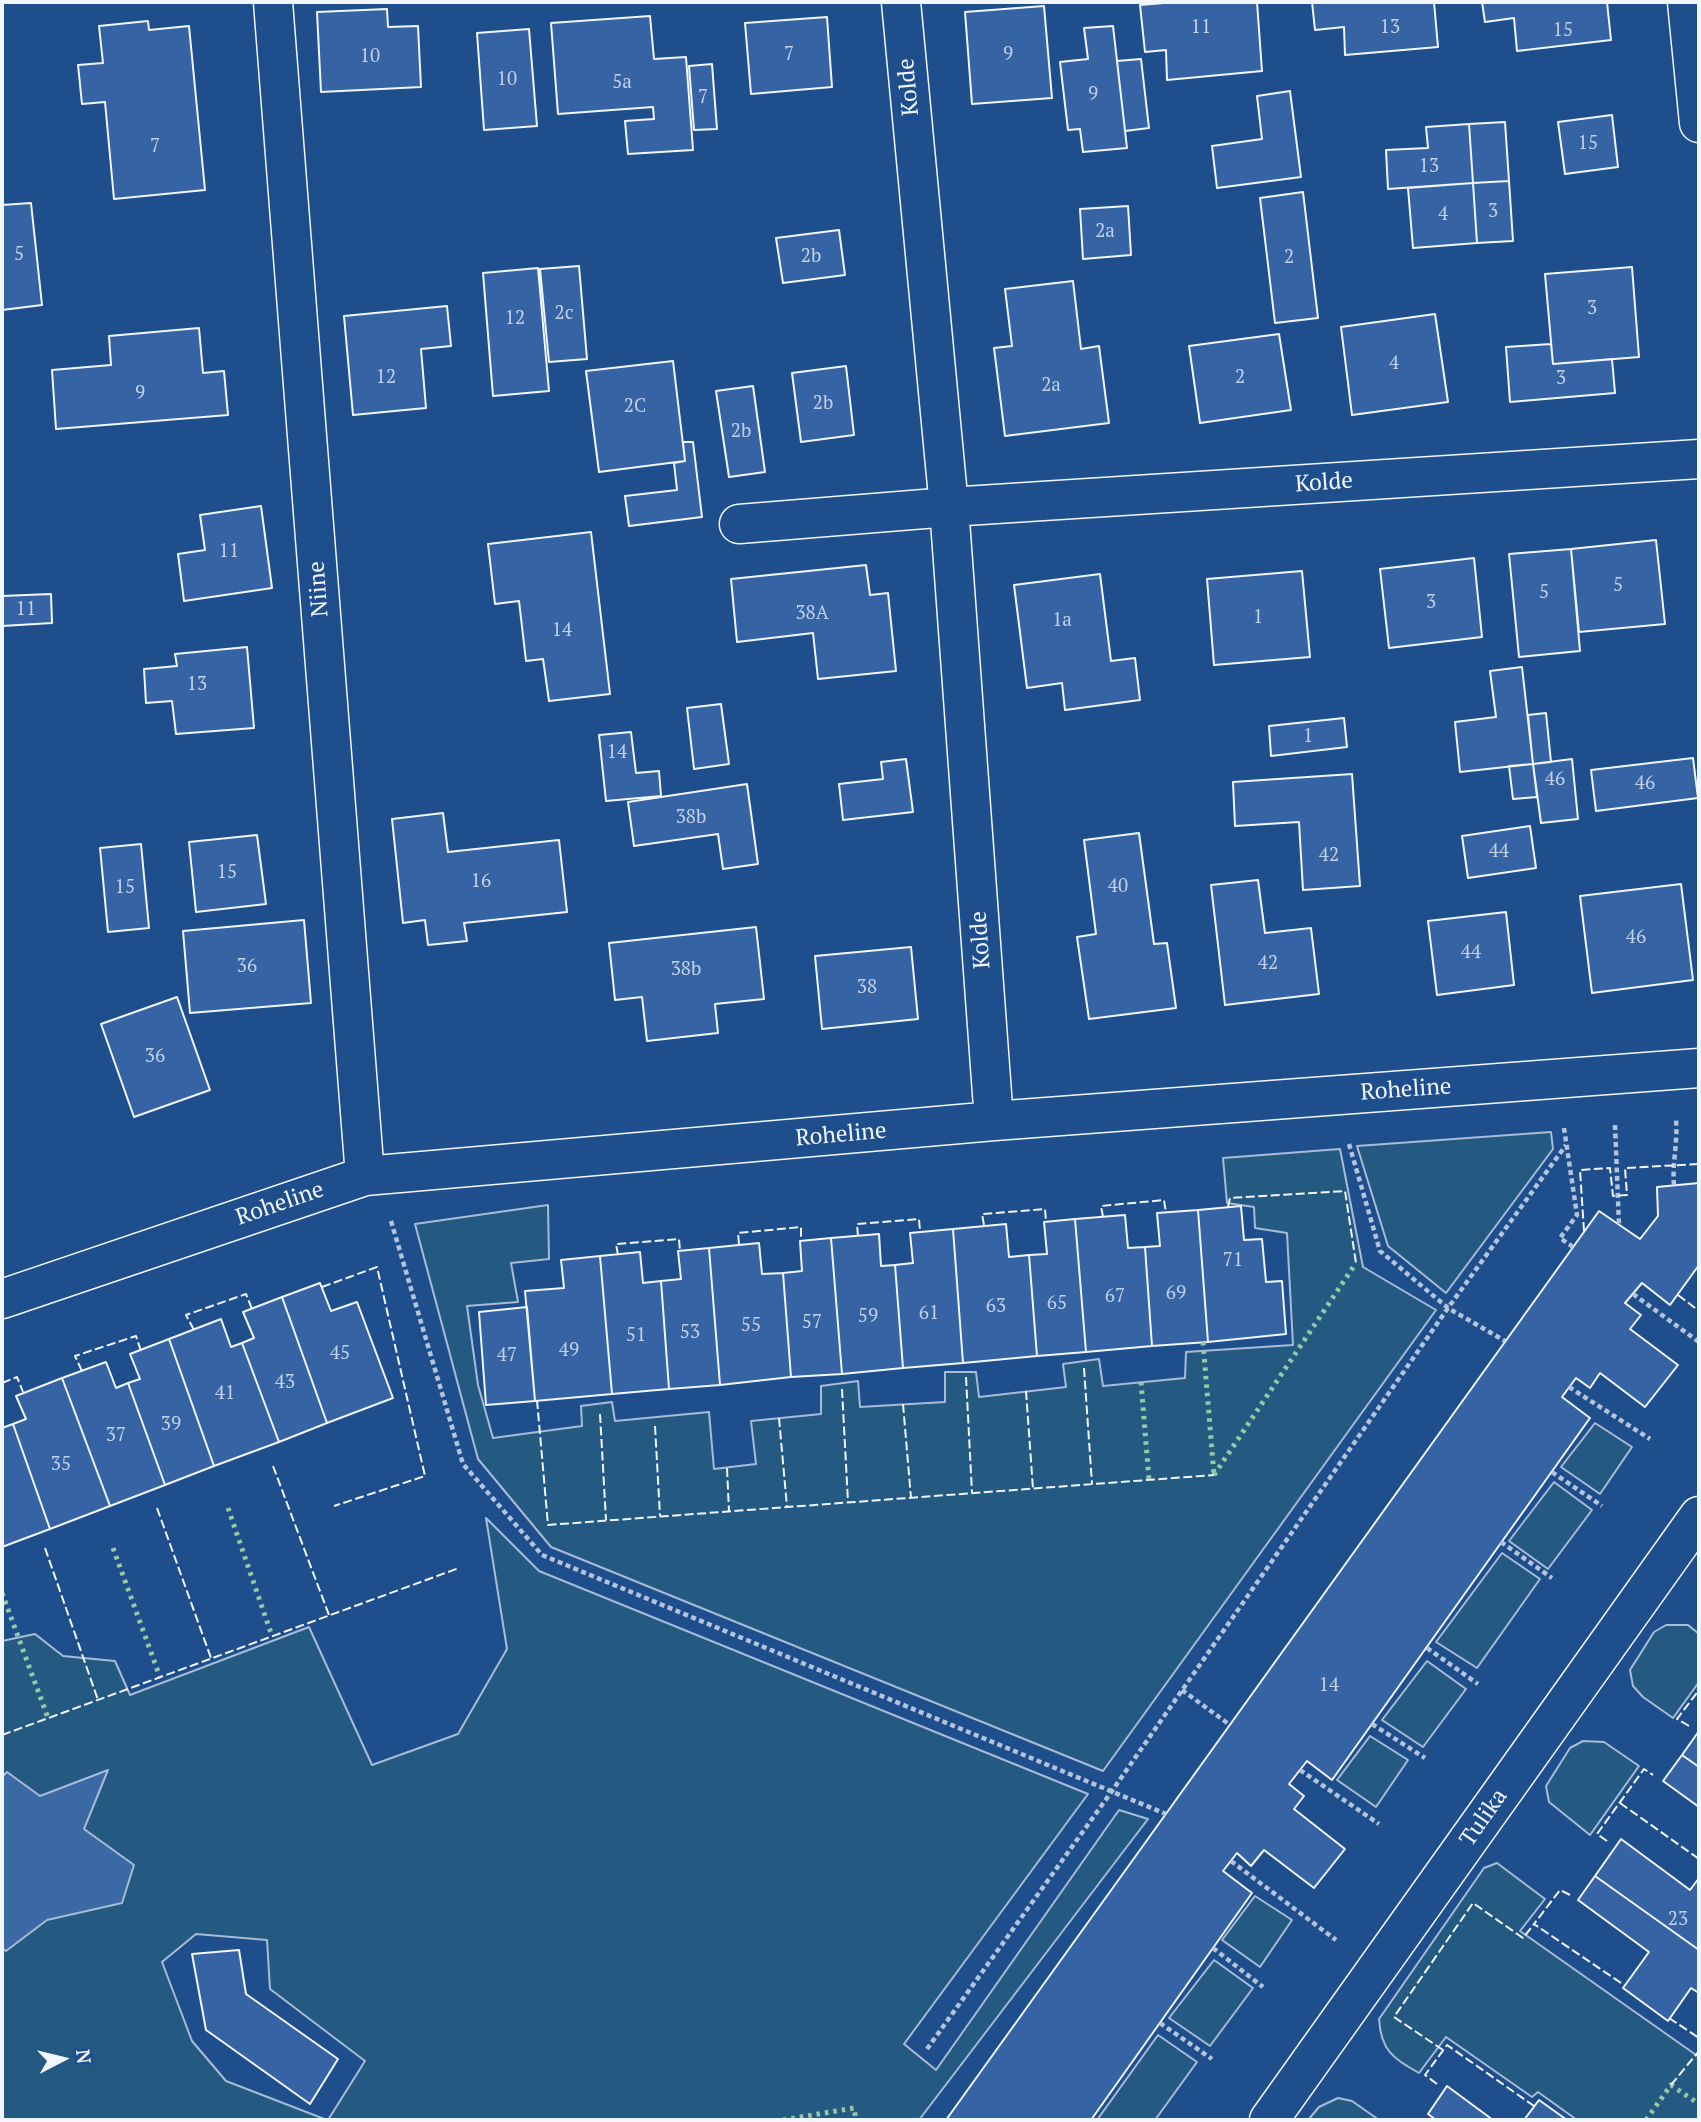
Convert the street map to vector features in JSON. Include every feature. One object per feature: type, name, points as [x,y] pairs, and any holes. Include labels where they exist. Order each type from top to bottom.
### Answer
[{"type":"street","name":"Niine","points":[[273,2],[365,1176]]},
{"type":"street","name":"Kolde","points":[[901,2],[948,507],[994,1121]]},
{"type":"street","points":[[1688,2],[1699,123]]},
{"type":"street","name":"Kolde","points":[[739,524],[948,507],[1699,459]]},
{"type":"street","name":"Roheline","points":[[2,1298],[365,1176],[994,1121],[1699,1068]]},
{"type":"street","name":"Tulika","points":[[1269,2120],[1699,1516]]},
{"type":"path","points":[[1674,1185],[1672,1166],[1678,1140],[1675,1112]]},
{"type":"path","points":[[1615,1117],[1619,1225]]},
{"type":"path","points":[[1563,1121],[1577,1215],[1560,1238],[1573,1247]]},
{"type":"path","points":[[1348,1139],[1380,1251],[1448,1308],[1505,1341]]},
{"type":"path","points":[[928,2049],[1112,1791],[1448,1308],[1566,1145]]},
{"type":"path","points":[[389,1213],[463,1464],[542,1555],[1166,1814]]},
{"type":"path","points":[[1633,1294],[1699,1342]]},
{"type":"path","points":[[1569,1387],[1650,1439]]},
{"type":"path","points":[[1552,1472],[1602,1506]]},
{"type":"path","points":[[1501,1542],[1552,1578]]},
{"type":"path","points":[[1427,1648],[1478,1684]]},
{"type":"path","points":[[1182,1690],[1230,1725]]},
{"type":"path","points":[[1372,1724],[1425,1758]]},
{"type":"path","points":[[1300,1770],[1379,1824]]},
{"type":"path","points":[[1231,1861],[1376,1971]]},
{"type":"path","points":[[1213,1948],[1264,1987]]},
{"type":"path","points":[[1160,2023],[1212,2059]]},
{"type":"shaded area","points":[[1551,1132],[1553,1149],[1446,1293],[1388,1246],[1357,1146]]},
{"type":"shaded area","points":[[1340,1149],[1363,1267],[1436,1310],[1103,1771],[551,1547],[478,1459],[415,1224],[548,1205],[549,1259],[511,1263],[518,1302],[467,1306],[478,1385],[493,1438],[582,1426],[581,1406],[612,1402],[615,1421],[709,1412],[714,1469],[756,1464],[751,1421],[821,1414],[821,1386],[858,1381],[860,1407],[945,1402],[945,1372],[976,1372],[979,1397],[1066,1387],[1063,1364],[1099,1359],[1103,1386],[1185,1378],[1186,1352],[1293,1345],[1287,1233],[1255,1228],[1254,1207],[1227,1203],[1223,1158]]},
{"type":"shaded area","points":[[1595,1423],[1632,1447],[1600,1494],[1561,1467]]},
{"type":"shaded area","points":[[1554,1482],[1592,1510],[1548,1569],[1509,1541]]},
{"type":"shaded area","points":[[486,1518],[539,1571],[1088,1794],[904,2044],[936,2070],[1119,1810],[1148,1819],[919,2120],[328,2120],[365,2061],[270,1989],[267,1940],[196,1934],[162,1962],[192,2041],[226,2081],[327,2120],[2,2120],[2,1641],[35,1634],[63,1656],[115,1661],[130,1695],[309,1627],[372,1765],[458,1734],[507,1649]]},
{"type":"shaded area","points":[[1502,1553],[1540,1579],[1477,1668],[1436,1642]]},
{"type":"shaded area","points":[[1666,1625],[1688,1625],[1699,1634],[1699,1682],[1673,1718],[1643,1697],[1633,1686],[1630,1670],[1654,1632]]},
{"type":"shaded area","points":[[1427,1661],[1466,1689],[1423,1747],[1382,1720]]},
{"type":"shaded area","points":[[1370,1736],[1408,1760],[1376,1807],[1337,1780]]},
{"type":"shaded area","points":[[1583,1741],[1604,1742],[1639,1766],[1590,1835],[1549,1802],[1546,1786],[1570,1748]]},
{"type":"shaded area","points":[[108,1770],[84,1829],[134,1865],[122,1903],[47,1920],[6,1951],[2,1948],[2,1777],[7,1772],[40,1796]]},
{"type":"shaded area","points":[[1497,1863],[1545,1899],[1520,1931],[1699,2057],[1699,2120],[1577,2120],[1538,2092],[1532,2097],[1446,2037],[1419,2073],[1390,2052],[1382,2039],[1379,2019],[1484,1868]]},
{"type":"shaded area","points":[[1255,1896],[1292,1920],[1260,1967],[1222,1940]]},
{"type":"shaded area","points":[[1214,1960],[1253,1988],[1210,2046],[1169,2018]]},
{"type":"shaded area","points":[[1158,2035],[1197,2062],[1155,2120],[1097,2120]]},
{"type":"shaded area","points":[[1338,2098],[1352,2101],[1379,2120],[1308,2120],[1319,2107]]},
{"type":"building","points":[[1257,2],[1262,71],[1167,80],[1166,50],[1145,52],[1140,5]]},
{"type":"building","points":[[1312,2],[1434,2],[1438,47],[1345,55],[1344,27],[1315,30]]},
{"type":"building","points":[[1482,2],[1607,2],[1611,40],[1517,51],[1514,18],[1485,22]]},
{"type":"building","points":[[1044,6],[1052,98],[972,104],[965,12]]},
{"type":"building","points":[[387,9],[388,27],[418,26],[421,87],[321,92],[317,12]]},
{"type":"building","points":[[650,16],[654,59],[686,57],[693,150],[628,154],[625,121],[654,119],[653,107],[558,114],[551,23]]},
{"type":"building","points":[[827,17],[832,87],[751,94],[745,23]]},
{"type":"building","points":[[148,21],[149,30],[189,26],[205,190],[114,199],[105,102],[82,104],[78,65],[103,63],[99,26]]},
{"type":"building","points":[[1113,26],[1127,148],[1083,152],[1080,129],[1068,130],[1060,62],[1088,59],[1084,28]]},
{"type":"building","points":[[529,29],[537,126],[484,130],[477,33]]},
{"type":"building","points":[[1141,59],[1149,128],[1125,131],[1117,61]]},
{"type":"building","points":[[712,64],[717,129],[694,130],[689,66]]},
{"type":"building","points":[[1290,91],[1301,177],[1217,188],[1212,146],[1262,139],[1257,96]]},
{"type":"building","points":[[1612,115],[1618,167],[1565,174],[1558,122]]},
{"type":"building","points":[[1505,122],[1509,181],[1473,183],[1469,124]]},
{"type":"building","points":[[1469,124],[1473,183],[1388,189],[1386,150],[1428,148],[1426,127]]},
{"type":"building","points":[[1509,181],[1513,241],[1477,243],[1473,183]]},
{"type":"building","points":[[1473,183],[1477,243],[1413,248],[1408,188]]},
{"type":"building","points":[[1303,192],[1318,318],[1275,323],[1260,198]]},
{"type":"building","points":[[31,203],[42,305],[2,310],[2,205]]},
{"type":"building","points":[[1128,206],[1131,255],[1083,259],[1080,209]]},
{"type":"building","points":[[839,230],[845,275],[783,283],[776,238]]},
{"type":"building","points":[[579,266],[587,359],[549,362],[540,269]]},
{"type":"building","points":[[1632,267],[1639,357],[1553,364],[1545,274]]},
{"type":"building","points":[[538,268],[549,391],[493,396],[483,273]]},
{"type":"building","points":[[1073,281],[1081,349],[1099,346],[1109,423],[1005,436],[994,348],[1012,346],[1005,289]]},
{"type":"building","points":[[447,306],[451,346],[421,349],[426,408],[353,415],[344,316]]},
{"type":"building","points":[[1435,314],[1448,402],[1352,415],[1341,327]]},
{"type":"building","points":[[199,328],[203,373],[224,371],[228,415],[56,429],[52,370],[111,365],[109,336]]},
{"type":"building","points":[[1279,334],[1291,410],[1200,423],[1189,346]]},
{"type":"building","points":[[1551,344],[1553,364],[1612,359],[1615,393],[1510,402],[1506,347]]},
{"type":"building","points":[[673,361],[685,461],[599,472],[586,371]]},
{"type":"building","points":[[846,366],[854,435],[801,442],[792,373]]},
{"type":"building","points":[[753,386],[765,472],[729,477],[716,391]]},
{"type":"building","points":[[683,442],[693,442],[702,517],[629,526],[625,496],[677,490],[674,463],[685,461]]},
{"type":"building","points":[[261,506],[272,588],[184,601],[178,554],[205,550],[200,515]]},
{"type":"building","points":[[591,532],[610,694],[549,701],[543,659],[526,661],[519,601],[495,604],[488,544]]},
{"type":"building","points":[[1656,540],[1665,624],[1579,632],[1571,549]]},
{"type":"building","points":[[1571,549],[1580,651],[1519,657],[1509,554]]},
{"type":"building","points":[[1474,558],[1482,637],[1389,648],[1380,569]]},
{"type":"building","points":[[866,565],[870,595],[888,593],[896,671],[818,679],[813,633],[737,642],[731,579]]},
{"type":"building","points":[[1302,571],[1310,657],[1214,665],[1207,579]]},
{"type":"building","points":[[1100,574],[1111,661],[1135,658],[1140,700],[1065,710],[1062,683],[1027,688],[1014,585]]},
{"type":"building","points":[[51,594],[52,623],[2,626],[2,596]]},
{"type":"building","points":[[247,647],[254,728],[176,734],[172,701],[146,703],[144,669],[177,666],[175,654]]},
{"type":"building","points":[[1522,667],[1533,764],[1460,772],[1455,722],[1496,717],[1490,671]]},
{"type":"building","points":[[721,704],[729,764],[694,769],[687,708]]},
{"type":"building","points":[[1546,713],[1551,762],[1533,764],[1528,715]]},
{"type":"building","points":[[1344,718],[1347,747],[1271,756],[1269,726]]},
{"type":"building","points":[[631,732],[636,773],[659,771],[661,796],[606,801],[599,735]]},
{"type":"building","points":[[1693,758],[1698,798],[1596,811],[1591,770]]},
{"type":"building","points":[[906,759],[913,812],[843,820],[839,784],[883,779],[881,762]]},
{"type":"building","points":[[1572,759],[1578,819],[1541,823],[1533,764]]},
{"type":"building","points":[[1533,764],[1537,797],[1513,799],[1509,766]]},
{"type":"building","points":[[1352,774],[1360,886],[1303,890],[1299,822],[1235,826],[1233,782]]},
{"type":"building","points":[[747,784],[758,864],[723,869],[718,834],[634,846],[628,802]]},
{"type":"building","points":[[443,813],[448,852],[559,840],[567,912],[464,923],[467,941],[428,945],[425,920],[403,923],[392,819]]},
{"type":"building","points":[[1530,826],[1536,868],[1468,878],[1462,836]]},
{"type":"building","points":[[1139,833],[1154,944],[1167,943],[1176,1008],[1089,1019],[1077,937],[1096,934],[1084,840]]},
{"type":"building","points":[[257,835],[266,904],[196,912],[189,842]]},
{"type":"building","points":[[141,844],[149,928],[108,932],[100,848]]},
{"type":"building","points":[[1258,880],[1265,933],[1311,928],[1319,994],[1225,1005],[1211,885]]},
{"type":"building","points":[[1681,884],[1693,980],[1592,993],[1580,896]]},
{"type":"building","points":[[1506,912],[1514,985],[1437,995],[1428,921]]},
{"type":"building","points":[[304,920],[311,1003],[190,1013],[183,931]]},
{"type":"building","points":[[756,927],[764,999],[715,1004],[718,1033],[647,1041],[642,997],[615,1000],[609,943]]},
{"type":"building","points":[[911,947],[918,1019],[822,1029],[815,956]]},
{"type":"building","points":[[177,997],[210,1090],[134,1117],[101,1024]]},
{"type":"building","points":[[1699,1183],[1699,1265],[1670,1305],[1642,1283],[1625,1303],[1641,1315],[1630,1329],[1678,1365],[1645,1407],[1600,1373],[1590,1388],[1576,1378],[1562,1397],[1590,1418],[1332,1780],[1307,1761],[1289,1784],[1304,1796],[1294,1809],[1345,1849],[1314,1888],[1264,1850],[1251,1866],[1237,1853],[1223,1871],[1252,1893],[1091,2120],[946,2120],[1599,1211],[1640,1239],[1658,1216],[1657,1187]]},
{"type":"building","points":[[1241,1206],[1244,1240],[1262,1239],[1266,1282],[1282,1281],[1286,1334],[1208,1342],[1198,1210]]},
{"type":"building","points":[[1198,1210],[1208,1342],[1152,1346],[1145,1247],[1160,1246],[1157,1213]]},
{"type":"building","points":[[1125,1215],[1128,1248],[1145,1247],[1152,1346],[1086,1352],[1075,1219]]},
{"type":"building","points":[[1075,1219],[1086,1352],[1037,1356],[1029,1255],[1047,1254],[1044,1222]]},
{"type":"building","points":[[1006,1224],[1009,1257],[1029,1255],[1037,1356],[963,1363],[953,1229]]},
{"type":"building","points":[[953,1229],[963,1363],[903,1368],[895,1265],[913,1263],[910,1233]]},
{"type":"building","points":[[879,1234],[881,1266],[895,1265],[903,1368],[842,1374],[831,1238]]},
{"type":"building","points":[[831,1238],[842,1374],[791,1377],[783,1273],[802,1271],[800,1241]]},
{"type":"building","points":[[759,1243],[762,1274],[783,1273],[791,1377],[720,1385],[709,1248]]},
{"type":"building","points":[[709,1248],[720,1385],[669,1389],[661,1281],[681,1279],[678,1251]]},
{"type":"building","points":[[640,1252],[643,1283],[661,1281],[669,1389],[612,1394],[600,1256]]},
{"type":"building","points":[[600,1256],[612,1394],[535,1401],[525,1291],[564,1288],[561,1260]]},
{"type":"building","points":[[320,1283],[331,1311],[357,1302],[393,1398],[327,1423],[282,1297]]},
{"type":"building","points":[[282,1297],[327,1423],[279,1442],[242,1343],[254,1338],[243,1312]]},
{"type":"building","points":[[527,1307],[535,1401],[486,1405],[479,1312]]},
{"type":"building","points":[[221,1319],[231,1347],[242,1343],[279,1442],[214,1466],[169,1339]]},
{"type":"building","points":[[169,1339],[214,1466],[165,1485],[128,1383],[140,1379],[130,1354]]},
{"type":"building","points":[[106,1362],[116,1388],[128,1383],[165,1485],[110,1506],[62,1378]]},
{"type":"building","points":[[62,1378],[110,1506],[50,1529],[13,1424],[26,1419],[16,1396]]},
{"type":"building","points":[[13,1424],[50,1529],[2,1547],[2,1428]]},
{"type":"building","points":[[1699,1731],[1699,1767],[1682,1755]]},
{"type":"building","points":[[1682,1755],[1699,1767],[1699,1807],[1663,1781]]},
{"type":"building","points":[[1621,1839],[1690,1890],[1699,1878],[1699,1950],[1595,1876]]},
{"type":"building","points":[[1595,1876],[1699,1950],[1699,1993],[1691,1988],[1668,2021],[1623,1988],[1649,1952],[1578,1900]]},
{"type":"building","points":[[239,1950],[246,1994],[338,2059],[310,2104],[206,2030],[192,1954]]},
{"type":"building","points":[[1447,2086],[1493,2120],[1436,2120],[1428,2114]]},
{"type":"building","points":[[1539,2100],[1567,2120],[1524,2120]]},
{"type":"hedge","points":[[1214,1475],[1356,1263]]},
{"type":"hedge","points":[[1203,1342],[1214,1475]]},
{"type":"hedge","points":[[1141,1382],[1149,1480]]},
{"type":"hedge","points":[[228,1508],[272,1636]]},
{"type":"hedge","points":[[113,1548],[160,1677]]},
{"type":"hedge","points":[[2,1593],[48,1718]]},
{"type":"hedge","points":[[1646,2120],[1671,2085],[1699,2104]]},
{"type":"hedge","points":[[783,2120],[854,2108],[856,2120]]},
{"type":"fence","points":[[1584,1231],[1580,1170],[1610,1168],[1613,1196],[1627,1195],[1625,1168],[1699,1164]]},
{"type":"fence","points":[[1228,1207],[1230,1198],[1345,1191],[1356,1263]]},
{"type":"fence","points":[[1103,1217],[1101,1206],[1164,1200],[1166,1213]]},
{"type":"fence","points":[[984,1225],[982,1214],[1045,1209],[1046,1221]]},
{"type":"fence","points":[[858,1236],[857,1224],[919,1219],[920,1231]]},
{"type":"fence","points":[[739,1244],[738,1233],[801,1227],[801,1240]]},
{"type":"fence","points":[[618,1255],[616,1244],[679,1239],[680,1251]]},
{"type":"fence","points":[[322,1287],[377,1267],[425,1476],[334,1506]]},
{"type":"fence","points":[[194,1330],[186,1315],[246,1294],[252,1309]]},
{"type":"fence","points":[[1678,1295],[1699,1311]]},
{"type":"fence","points":[[82,1371],[75,1356],[136,1336],[141,1351]]},
{"type":"fence","points":[[1084,1368],[1092,1484]]},
{"type":"fence","points":[[2,1383],[17,1377],[23,1392]]},
{"type":"fence","points":[[966,1377],[972,1493]]},
{"type":"fence","points":[[842,1389],[848,1502]]},
{"type":"fence","points":[[1026,1391],[1033,1489]]},
{"type":"fence","points":[[537,1400],[548,1525],[1214,1475]]},
{"type":"fence","points":[[903,1404],[911,1498]]},
{"type":"fence","points":[[600,1414],[606,1520]]},
{"type":"fence","points":[[779,1418],[787,1507]]},
{"type":"fence","points":[[655,1426],[660,1516]]},
{"type":"fence","points":[[273,1466],[329,1615]]},
{"type":"fence","points":[[727,1468],[729,1511]]},
{"type":"fence","points":[[157,1508],[211,1658]]},
{"type":"fence","points":[[45,1548],[98,1700]]},
{"type":"fence","points":[[2,1735],[459,1568]]},
{"type":"fence","points":[[1689,1726],[1677,1719],[1699,1690]]},
{"type":"fence","points":[[1607,1841],[1597,1834],[1644,1769],[1653,1775]]},
{"type":"fence","points":[[1620,1803],[1699,1859]]},
{"type":"fence","points":[[1570,1895],[1560,1890],[1534,1924],[1624,1985]]},
{"type":"fence","points":[[1443,2050],[1394,2017],[1473,1903],[1523,1938],[1534,1924]]},
{"type":"fence","points":[[1669,2018],[1699,2038]]},
{"type":"fence","points":[[1437,2084],[1425,2075],[1447,2045],[1534,2106]]},
{"type":"fence","points":[[1671,2085],[1699,2051]]}]
